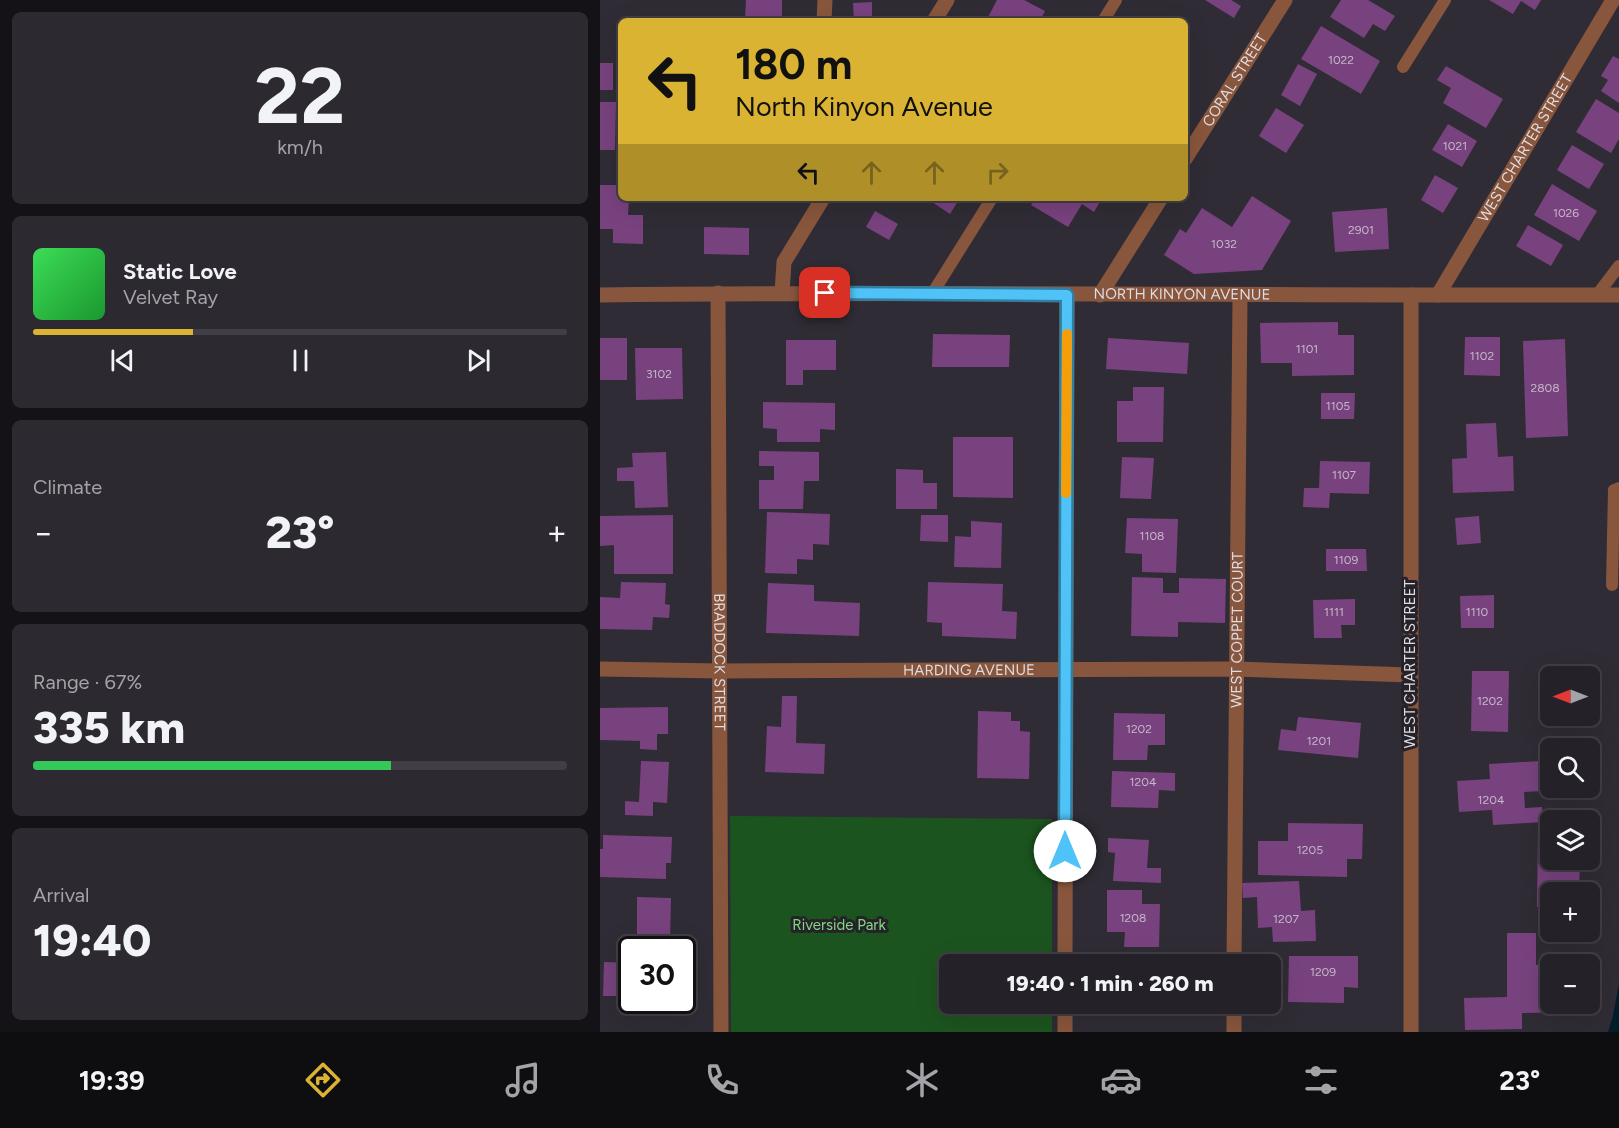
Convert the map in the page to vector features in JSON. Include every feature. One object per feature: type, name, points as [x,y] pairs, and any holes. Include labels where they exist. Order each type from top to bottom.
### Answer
[{"type":"street","points":[[824,18],[825,0]]},
{"type":"street","points":[[936,18],[947,0]]},
{"type":"street","name":"CORAL STREET","points":[[1188,154],[1285,0]]},
{"type":"street","name":"WEST CHARTER STREET","points":[[1438,296],[1612,0]]},
{"type":"street","points":[[782,293],[784,262],[821,201]]},
{"type":"street","points":[[1100,295],[1159,201]]},
{"type":"street","name":"BRADDOCK STREET","points":[[718,293],[721,1032]]},
{"type":"street","name":"NORTH KINYON AVENUE","points":[[600,295],[782,293],[1240,296],[1619,295]]},
{"type":"street","points":[[1065,954],[1067,295]]},
{"type":"street","name":"WEST CHARTER STREET","points":[[1411,295],[1411,1032]]},
{"type":"street","name":"WEST COPPET COURT","points":[[1234,954],[1240,296]]},
{"type":"street","name":"HARDING AVENUE","points":[[600,669],[720,671],[1236,669],[1410,675]]},
{"type":"street","points":[[1065,1014],[1065,1032]]},
{"type":"street","points":[[1234,1014],[1234,1032]]},
{"type":"lane","points":[[1105,18],[1116,0]]},
{"type":"lane","points":[[1403,67],[1445,0]]},
{"type":"lane","points":[[932,294],[990,201]]},
{"type":"lane","points":[[1597,295],[1619,266]]},
{"type":"lane","points":[[1612,585],[1614,490],[1619,488]]},
{"type":"green space","name":"Riverside Park","points":[[730,816],[1052,819],[1052,954],[939,954],[939,1014],[1052,1014],[1052,1032],[731,1032]]},
{"type":"water","points":[[1619,983],[1619,1032],[1608,1032],[1613,1016]]},
{"type":"building","points":[[746,0],[782,0],[782,18],[745,18]]},
{"type":"building","points":[[997,0],[1024,0],[1045,11],[1042,18],[1025,16],[1024,18],[988,18]]},
{"type":"building","points":[[1205,0],[1231,0],[1241,6],[1234,18]]},
{"type":"building","points":[[1341,0],[1368,0],[1395,16],[1385,31],[1373,24],[1364,38],[1330,17]]},
{"type":"building","points":[[1489,0],[1541,0],[1535,10],[1521,1],[1513,14]]},
{"type":"building","points":[[872,2],[872,17],[891,16],[891,18],[854,18],[853,3]]},
{"type":"building","points":[[1321,26],[1380,61],[1361,94],[1301,59]]},
{"type":"building","points":[[1613,56],[1619,59],[1619,103],[1601,91],[1608,80],[1601,76]]},
{"type":"building","points":[[600,63],[613,63],[613,90],[600,90]]},
{"type":"building","points":[[1298,64],[1317,74],[1300,106],[1281,95]]},
{"type":"building","points":[[1446,66],[1503,99],[1486,128],[1443,103],[1451,88],[1437,80]]},
{"type":"building","points":[[1596,99],[1619,113],[1619,139],[1611,153],[1576,132]]},
{"type":"building","points":[[600,102],[616,102],[615,150],[600,150]]},
{"type":"building","points":[[1276,108],[1304,125],[1286,153],[1259,136]]},
{"type":"building","points":[[1448,124],[1477,141],[1462,167],[1432,150]]},
{"type":"building","points":[[1572,145],[1604,164],[1589,189],[1557,170]]},
{"type":"building","points":[[1435,175],[1458,188],[1443,213],[1421,200]]},
{"type":"building","points":[[1552,184],[1597,211],[1579,241],[1534,215]]},
{"type":"building","points":[[600,185],[618,185],[618,201],[629,201],[628,215],[643,215],[643,244],[613,243],[613,229],[600,229]]},
{"type":"building","points":[[1252,196],[1291,221],[1262,270],[1194,274],[1164,255],[1180,229],[1186,233],[1202,208],[1232,227]]},
{"type":"building","points":[[930,201],[958,201],[950,214]]},
{"type":"building","points":[[1034,201],[1100,201],[1094,212],[1082,204],[1068,227],[1031,205]]},
{"type":"building","points":[[1387,208],[1389,249],[1335,252],[1332,212]]},
{"type":"building","points":[[875,211],[898,224],[889,240],[866,227]]},
{"type":"building","points":[[1528,225],[1563,245],[1551,266],[1516,246]]},
{"type":"building","points":[[704,227],[749,228],[749,255],[704,254]]},
{"type":"building","points":[[1338,322],[1338,335],[1354,335],[1354,375],[1292,376],[1292,363],[1261,363],[1260,323]]},
{"type":"building","points":[[933,334],[1010,335],[1009,367],[932,367]]},
{"type":"building","points":[[1465,337],[1500,337],[1500,376],[1464,375]]},
{"type":"building","points":[[600,338],[627,338],[627,380],[600,380]]},
{"type":"building","points":[[1108,338],[1189,343],[1187,374],[1106,369]]},
{"type":"building","points":[[1565,339],[1568,436],[1526,438],[1523,341]]},
{"type":"building","points":[[786,340],[836,340],[836,370],[803,370],[803,385],[786,385]]},
{"type":"building","points":[[635,348],[682,348],[683,399],[636,400]]},
{"type":"building","points":[[1133,387],[1164,387],[1163,442],[1117,442],[1117,401],[1133,401]]},
{"type":"building","points":[[1321,393],[1355,393],[1354,419],[1321,419]]},
{"type":"building","points":[[763,402],[835,403],[835,430],[820,429],[820,442],[777,442],[777,429],[763,428]]},
{"type":"building","points":[[1496,423],[1498,457],[1513,456],[1514,491],[1453,493],[1452,459],[1467,458],[1466,424]]},
{"type":"building","points":[[953,437],[1013,437],[1013,498],[953,497]]},
{"type":"building","points":[[759,451],[819,452],[819,481],[804,481],[803,509],[759,509],[759,480],[774,480],[774,466],[759,466]]},
{"type":"building","points":[[666,452],[668,507],[635,508],[634,481],[617,481],[617,468],[633,467],[632,453]]},
{"type":"building","points":[[1122,457],[1154,458],[1151,499],[1120,498]]},
{"type":"building","points":[[1320,461],[1370,462],[1369,494],[1330,493],[1329,508],[1303,507],[1304,488],[1319,488]]},
{"type":"building","points":[[896,469],[923,470],[923,483],[937,483],[937,509],[896,509]]},
{"type":"building","points":[[767,512],[830,514],[829,545],[813,544],[813,560],[797,559],[797,574],[765,573]]},
{"type":"building","points":[[673,515],[673,574],[614,574],[614,545],[600,546],[600,516]]},
{"type":"building","points":[[921,515],[948,515],[948,542],[920,541]]},
{"type":"building","points":[[1479,516],[1481,543],[1457,545],[1455,518]]},
{"type":"building","points":[[1127,518],[1178,519],[1176,573],[1142,572],[1142,554],[1125,553]]},
{"type":"building","points":[[971,521],[1002,523],[1001,568],[954,567],[955,536],[971,537]]},
{"type":"building","points":[[1326,549],[1366,549],[1367,571],[1326,571]]},
{"type":"building","points":[[1132,577],[1163,578],[1163,593],[1179,593],[1179,578],[1226,579],[1225,623],[1178,622],[1178,637],[1131,636]]},
{"type":"building","points":[[621,582],[666,583],[665,604],[670,605],[669,618],[653,617],[652,630],[600,629],[600,597],[620,598]]},
{"type":"building","points":[[928,582],[1003,584],[1002,611],[1017,612],[1016,639],[942,636],[942,623],[927,622]]},
{"type":"building","points":[[768,583],[814,585],[814,601],[860,603],[859,636],[766,633]]},
{"type":"building","points":[[1494,595],[1494,628],[1461,628],[1460,596]]},
{"type":"building","points":[[1355,599],[1355,625],[1341,625],[1342,638],[1314,638],[1313,600]]},
{"type":"building","points":[[1472,671],[1509,671],[1508,732],[1471,731]]},
{"type":"building","points":[[782,696],[797,696],[796,743],[825,744],[824,774],[765,772],[767,726],[781,727]]},
{"type":"building","points":[[668,707],[668,734],[657,734],[657,750],[640,749],[640,741],[600,740],[600,708]]},
{"type":"building","points":[[978,711],[1011,712],[1011,721],[1020,721],[1020,731],[1030,732],[1029,779],[977,778]]},
{"type":"building","points":[[1114,713],[1165,714],[1165,745],[1148,745],[1147,760],[1113,760]]},
{"type":"building","points":[[1298,717],[1361,723],[1358,758],[1278,750],[1281,729],[1296,731]]},
{"type":"building","points":[[641,761],[669,762],[667,803],[653,802],[653,816],[625,815],[625,801],[639,802]]},
{"type":"building","points":[[1539,761],[1540,791],[1524,792],[1525,808],[1542,807],[1540,822],[1493,825],[1492,810],[1459,812],[1457,781],[1490,779],[1489,764]]},
{"type":"building","points":[[1112,771],[1175,773],[1175,791],[1159,790],[1158,808],[1111,807]]},
{"type":"building","points":[[1288,823],[1363,824],[1362,859],[1347,859],[1347,877],[1258,875],[1258,841],[1288,841]]},
{"type":"building","points":[[1538,829],[1540,829],[1540,870],[1580,870],[1579,882],[1540,882],[1540,907],[1537,907]]},
{"type":"building","points":[[603,835],[672,837],[671,863],[666,863],[666,879],[600,877],[600,849],[603,849]]},
{"type":"building","points":[[1108,838],[1149,840],[1147,868],[1161,868],[1161,883],[1113,881],[1115,853],[1108,852]]},
{"type":"building","points":[[1299,881],[1301,911],[1315,910],[1316,941],[1273,942],[1272,927],[1258,928],[1257,897],[1243,898],[1242,883]]},
{"type":"building","points":[[1107,890],[1142,890],[1142,904],[1160,904],[1159,947],[1124,947],[1125,932],[1107,932]]},
{"type":"building","points":[[637,897],[671,898],[670,936],[637,936]]},
{"type":"building","points":[[1507,933],[1536,933],[1536,965],[1540,965],[1540,1013],[1522,1013],[1522,1029],[1465,1030],[1464,998],[1507,997]]},
{"type":"building","points":[[1289,956],[1358,956],[1358,988],[1344,987],[1344,1003],[1288,1002]]},
{"type":"building","points":[[604,962],[618,962],[618,996],[603,996]]},
{"type":"slow traffic","points":[[1066,493],[1067,334]]},
{"type":"route","points":[[825,293],[1067,295],[1065,851]]}]
